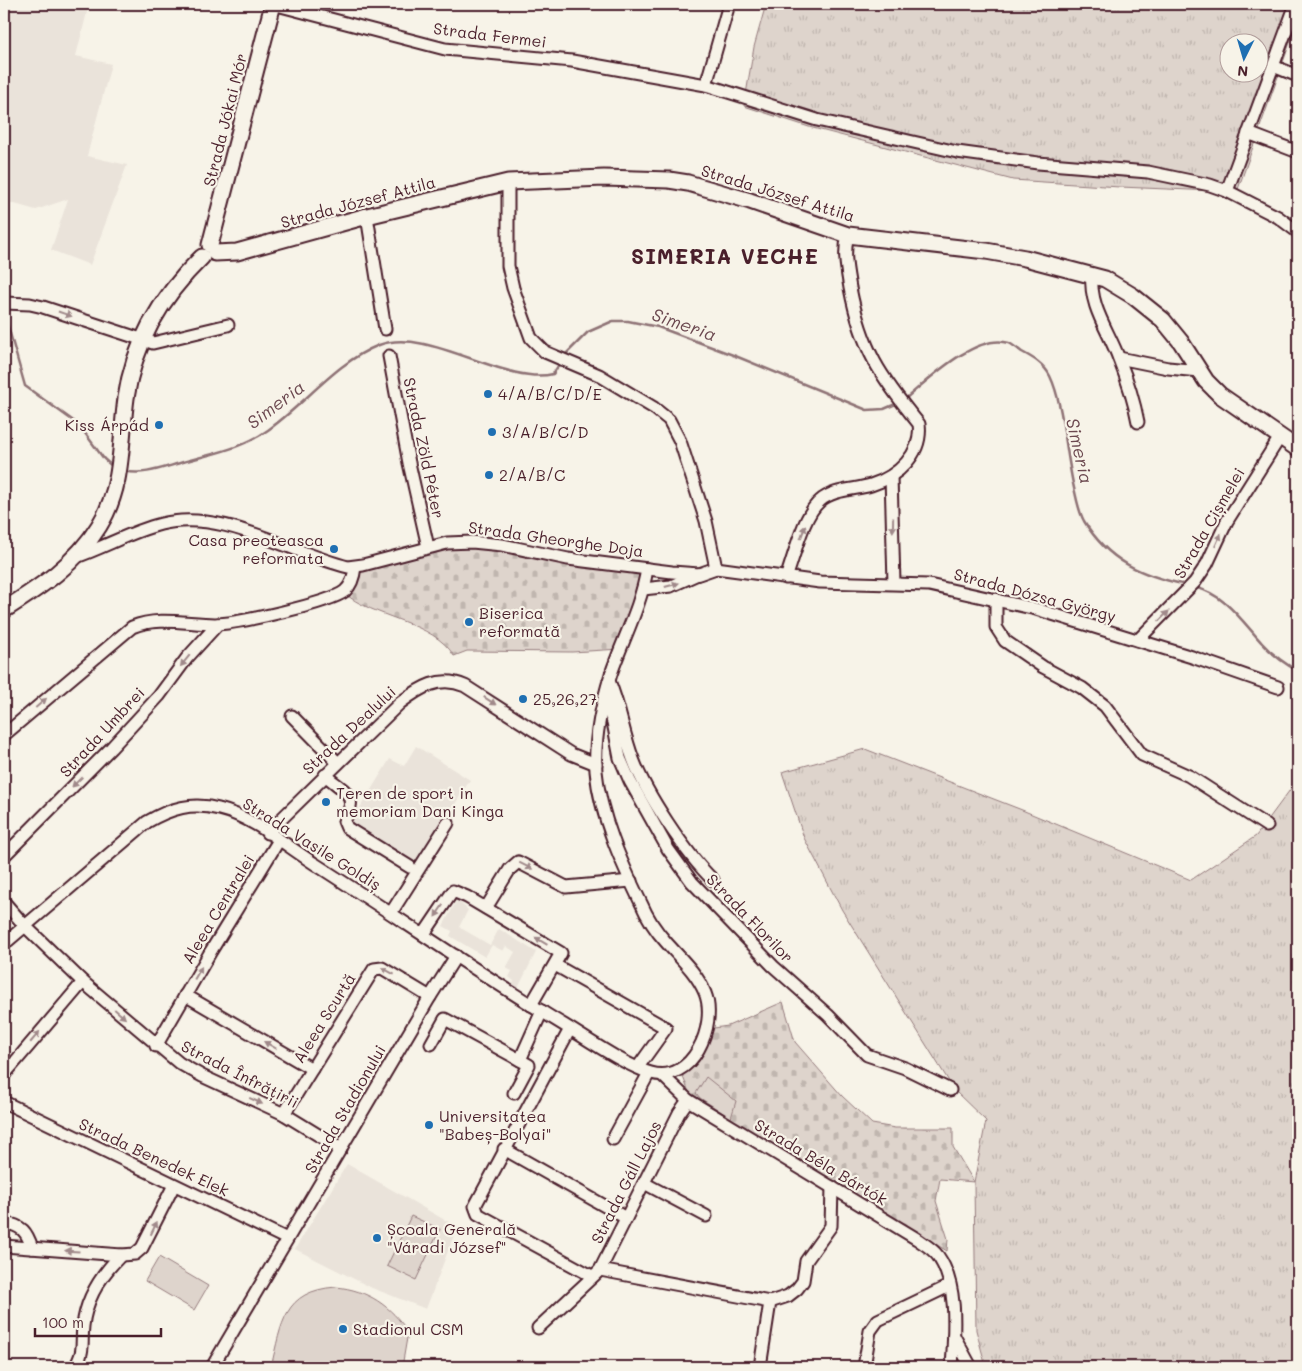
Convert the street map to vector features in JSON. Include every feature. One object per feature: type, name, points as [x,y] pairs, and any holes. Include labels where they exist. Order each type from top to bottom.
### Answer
[{"type":"main road","name":"Strada Jókai Mór","points":[[209,252],[273,4]]},
{"type":"main road","name":"Strada József Attila","points":[[209,252],[236,252],[367,216],[508,182],[604,178],[679,182],[750,201],[848,235],[986,251],[1092,275],[1118,285],[1163,320],[1181,342],[1199,371],[1220,395],[1298,449]]},
{"type":"main road","points":[[4,610],[44,584],[76,557],[106,514],[119,476],[128,391],[142,340],[172,290],[209,252]]},
{"type":"street","name":"Strada Fermei","points":[[273,4],[445,49],[578,62],[706,86],[817,120],[940,148],[991,157],[1148,172],[1210,185],[1227,191],[1288,222],[1298,232]]},
{"type":"street","points":[[706,86],[730,4]]},
{"type":"street","points":[[1227,191],[1273,66],[1293,30],[1296,4]]},
{"type":"street","points":[[1273,66],[1298,76]]},
{"type":"street","points":[[1248,133],[1298,152]]},
{"type":"street","points":[[508,182],[507,257],[510,276],[531,338],[539,349],[573,365],[590,370],[616,384],[669,420],[680,441],[701,503],[710,532],[716,568]]},
{"type":"street","points":[[367,216],[385,329]]},
{"type":"street","points":[[786,578],[810,514],[820,501],[835,493],[872,485],[891,476],[912,457],[920,432],[919,424],[882,377],[859,330],[845,260],[848,235]]},
{"type":"street","points":[[1092,275],[1099,320],[1119,358],[1134,403],[1138,422]]},
{"type":"street","points":[[4,303],[44,307],[142,340],[163,342],[228,324]]},
{"type":"street","name":"Strada Zöld Péter","points":[[389,356],[409,463],[428,547]]},
{"type":"street","points":[[1119,358],[1168,368],[1199,371]]},
{"type":"street","name":"Strada Cișmelei","points":[[1138,640],[1192,586],[1207,564],[1227,521],[1280,437]]},
{"type":"street","points":[[891,476],[894,583]]},
{"type":"street","name":"Strada Gheorghe Doja","points":[[76,557],[155,526],[174,521],[192,521],[217,523],[334,563],[355,567],[428,547],[458,542],[486,543],[568,559],[647,569],[699,574],[716,568]]},
{"type":"street","points":[[4,735],[132,627],[152,621],[218,624],[282,612],[316,603],[343,592],[352,582],[355,567]]},
{"type":"street","name":"Strada Dózsa György","points":[[716,568],[820,582],[894,583],[953,589],[996,599],[1138,640],[1278,687]]},
{"type":"street","points":[[456,956],[570,1029],[649,1073],[662,1075],[680,1069],[696,1052],[707,1029],[708,1002],[694,974],[653,926],[630,881],[606,815],[596,764],[609,682],[643,589],[647,569]]},
{"type":"street","points":[[643,589],[670,586],[699,574]]},
{"type":"street","points":[[996,599],[996,627],[1005,640],[1044,667],[1082,688],[1105,706],[1142,755],[1189,776],[1267,826]]},
{"type":"street","name":"Strada Umbrei","points":[[4,856],[112,748],[159,696],[187,658],[218,624]]},
{"type":"street","name":"Strada Dealului","points":[[267,833],[400,703],[426,686],[446,680],[465,686],[571,754],[596,764]]},
{"type":"street","name":"Strada Florilor","points":[[609,682],[618,704],[628,746],[640,776],[683,846],[713,880]]},
{"type":"street","name":"Strada Florilor","points":[[605,700],[613,722],[620,758],[630,781],[668,849],[692,882],[772,966],[828,1015],[867,1055],[905,1068],[950,1090]]},
{"type":"street","points":[[292,716],[338,763]]},
{"type":"street","points":[[325,775],[350,797],[352,810],[344,821],[347,828],[410,867]]},
{"type":"street","name":"Strada Vasile Goldiș","points":[[4,944],[130,835],[160,814],[197,805],[216,808],[235,815],[267,833],[456,956]]},
{"type":"street","points":[[391,913],[448,824]]},
{"type":"street","name":"Aleea Centralei","points":[[156,1046],[278,840]]},
{"type":"street","points":[[486,908],[510,869],[518,862],[566,887],[630,881]]},
{"type":"street","points":[[424,934],[453,890],[561,954],[531,1005]]},
{"type":"street","name":"Strada Înfrățirii","points":[[4,902],[25,926],[83,982],[156,1046],[179,1063],[202,1076],[284,1114],[341,1149]]},
{"type":"street","name":"Strada Stadionului","points":[[212,1367],[456,956]]},
{"type":"street","points":[[555,965],[666,1028],[638,1067]]},
{"type":"street","name":"Aleea Scurtă","points":[[284,1114],[333,1032],[374,969],[382,968],[430,997]]},
{"type":"street","points":[[4,1075],[83,982]]},
{"type":"street","points":[[185,995],[312,1069]]},
{"type":"street","points":[[520,1060],[542,1011]]},
{"type":"street","points":[[431,1044],[445,1019],[529,1065],[514,1093]]},
{"type":"street","points":[[570,1029],[504,1149],[475,1206],[475,1210],[596,1273],[770,1302],[788,1296],[803,1281],[806,1261],[831,1226],[832,1187]]},
{"type":"street","points":[[613,1139],[649,1073]]},
{"type":"street","name":"Strada Béla Bártók","points":[[662,1075],[688,1100],[917,1239],[936,1254],[944,1267],[949,1286],[954,1336]]},
{"type":"street","name":"Strada Benedek Elek","points":[[5,1100],[74,1138],[287,1239]]},
{"type":"street","name":"Strada Gáll Lajos","points":[[538,1328],[596,1273],[679,1113],[688,1100]]},
{"type":"street","points":[[504,1149],[626,1218]]},
{"type":"street","points":[[644,1183],[706,1216]]},
{"type":"street","points":[[4,1246],[121,1255],[135,1254],[142,1248],[174,1185]]},
{"type":"street","points":[[4,1223],[16,1225],[24,1230],[32,1248]]},
{"type":"street","points":[[75,1367],[84,1349],[82,1328],[88,1305],[98,1282],[121,1255]]},
{"type":"street","points":[[864,1367],[870,1331],[878,1320],[949,1286]]},
{"type":"street","points":[[760,1367],[770,1302]]},
{"type":"street","points":[[952,1367],[954,1336]]},
{"type":"street","points":[[954,1336],[971,1367]]},
{"type":"shaded area","points":[[4,4],[89,4],[76,56],[111,64],[87,156],[127,165],[90,265],[51,250],[68,199],[36,210],[4,201]]},
{"type":"shaded area","points":[[416,746],[470,780],[416,867],[348,827],[390,759],[404,766]]},
{"type":"shaded area","points":[[457,900],[468,910],[459,927],[490,945],[499,929],[536,952],[518,988],[509,977],[512,971],[506,968],[515,952],[506,946],[503,951],[492,945],[485,957],[450,936],[452,931],[443,926]]},
{"type":"shaded area","name":"Școala Generală \"Váradi József\"","points":[[347,1164],[457,1227],[426,1309],[372,1288],[295,1249]]},
{"type":"green space","points":[[766,4],[1298,4],[1298,20],[1237,192],[1013,180],[809,127],[744,106],[754,47]]},
{"type":"green space","points":[[447,543],[647,569],[620,649],[572,652],[467,651],[454,656],[445,644],[432,635],[418,627],[370,608],[343,592],[355,567]]},
{"type":"green space","points":[[865,749],[1022,810],[1191,880],[1256,836],[1298,779],[1298,1367],[986,1367],[976,1330],[974,1182],[986,1121],[955,1091],[842,910],[804,838],[782,772]]},
{"type":"green space","points":[[783,1002],[795,1042],[842,1096],[872,1124],[895,1128],[953,1128],[953,1147],[974,1182],[940,1179],[936,1201],[948,1239],[947,1251],[690,1095],[680,1069],[707,1029],[728,1026]]},
{"type":"green space","points":[[706,1077],[736,1101],[731,1118],[700,1098],[696,1093]]},
{"type":"green space","points":[[411,1216],[440,1229],[416,1280],[387,1266]]},
{"type":"green space","points":[[159,1257],[208,1286],[194,1310],[145,1281]]},
{"type":"green space","name":"Stadionul CSM","points":[[336,1287],[368,1296],[378,1301],[394,1314],[408,1332],[402,1367],[271,1367],[282,1323],[295,1302],[305,1295],[318,1290]]},
{"type":"waterway","name":"Simeria","points":[[4,312],[25,386],[79,425],[104,459],[114,468]]},
{"type":"waterway","name":"Simeria","points":[[564,356],[588,332],[613,321],[628,321],[658,327],[733,355],[867,410],[884,409],[898,403]]},
{"type":"waterway","name":"Simeria","points":[[124,471],[138,473],[152,471],[248,442],[282,420],[321,384],[349,362],[363,352],[379,345],[399,341],[420,343],[512,372],[534,375],[553,374],[560,363]]},
{"type":"waterway","name":"Simeria","points":[[905,399],[940,370],[982,344],[996,341],[1009,343],[1034,359],[1048,372],[1055,388],[1062,416],[1078,507],[1093,535],[1104,547],[1128,565],[1155,577],[1187,585]]},
{"type":"waterway","name":"Simeria","points":[[1194,587],[1224,602],[1270,651],[1298,671]]},
{"type":"place","name":"4/A/B/C/D/E","points":[[488,394]]},
{"type":"place","name":"Kiss Árpád","points":[[159,425]]},
{"type":"place","name":"3/A/B/C/D","points":[[492,432]]},
{"type":"place","name":"2/A/B/C","points":[[489,475]]},
{"type":"place","name":"Casa preoteasca reformata","points":[[334,549]]},
{"type":"place","name":"Biserica reformată","points":[[469,622]]},
{"type":"place","name":"25,26,27","points":[[523,699]]},
{"type":"place","name":"Teren de sport in memoriam Dani Kinga","points":[[326,802]]},
{"type":"place","name":"Universitatea \"Babeș-Bolyai\"","points":[[429,1125]]},
{"type":"place","name":"Școala Generală \"Váradi József\"","points":[[377,1238]]},
{"type":"place","name":"Stadionul CSM","points":[[343,1329]]},
{"type":"district","name":"SIMERIA VECHE","points":[[725,257]]}]
